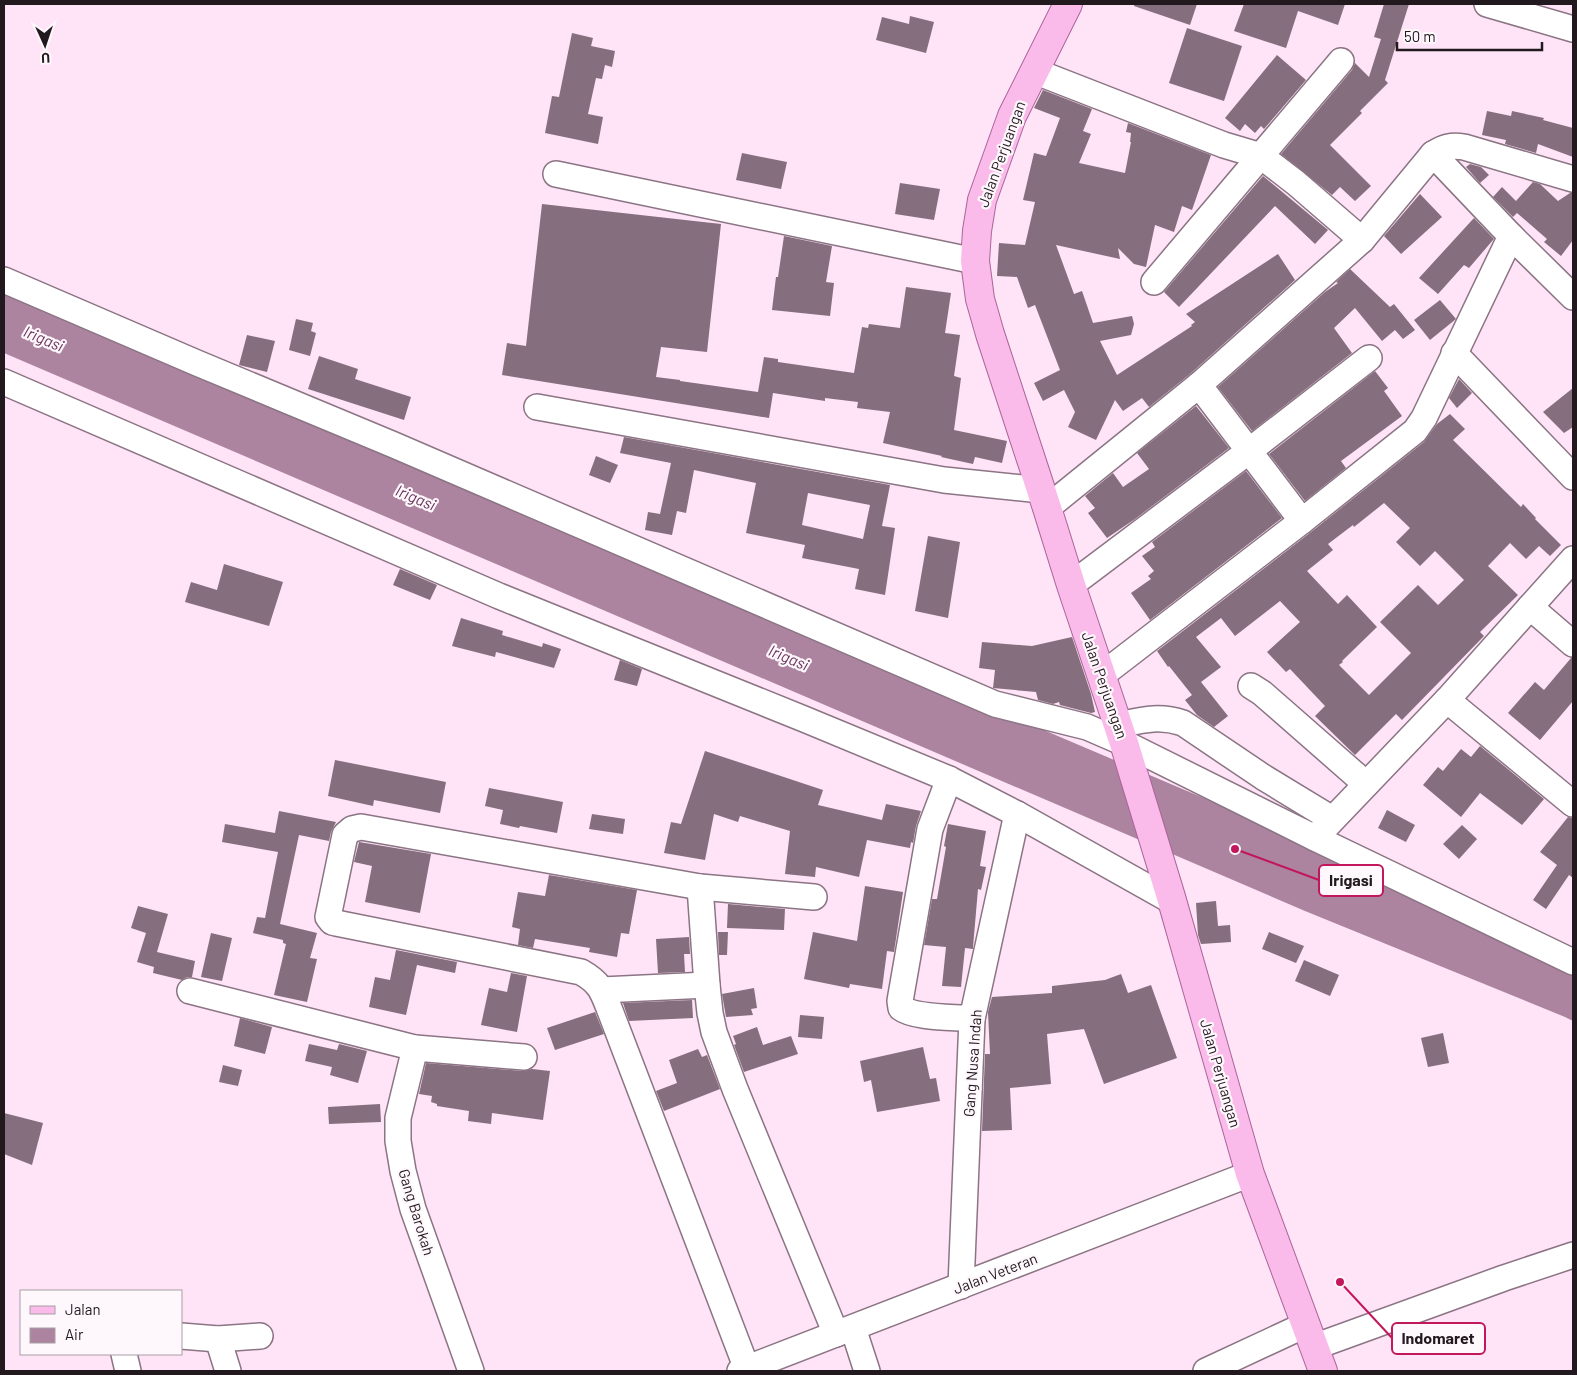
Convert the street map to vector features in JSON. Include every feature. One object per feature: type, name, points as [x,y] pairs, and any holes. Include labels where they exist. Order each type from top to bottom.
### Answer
[{"type":"main road","name":"Jalan Perjuangan","points":[[1061,5],[1034,71],[1012,116],[982,200],[975,261],[980,299],[1071,585],[1123,739],[1172,899],[1250,1174],[1314,1348]]},
{"type":"street","points":[[1487,4],[1573,29]]},
{"type":"street","points":[[1154,282],[1341,61]]},
{"type":"street","points":[[1034,71],[1224,145],[1262,156],[1362,240]]},
{"type":"street","points":[[537,407],[1044,499],[1199,385],[1362,240],[1434,154],[1444,147],[1464,147],[1573,179]]},
{"type":"street","points":[[1434,154],[1511,236],[1573,297]]},
{"type":"street","points":[[556,174],[975,261]]},
{"type":"street","points":[[1102,675],[1302,522],[1415,431],[1424,418],[1511,236]]},
{"type":"street","points":[[4,280],[394,445],[995,704],[1087,727],[1123,739],[1315,838],[1573,962]]},
{"type":"street","points":[[1454,353],[1573,477]]},
{"type":"street","points":[[1071,585],[1369,358]]},
{"type":"street","points":[[4,382],[498,596],[804,718],[949,779],[1172,899]]},
{"type":"street","points":[[1199,385],[1302,522]]},
{"type":"street","points":[[1315,838],[1447,700],[1573,559]]},
{"type":"street","points":[[1530,607],[1573,644]]},
{"type":"street","points":[[1251,686],[1262,693],[1366,784]]},
{"type":"street","points":[[1447,700],[1573,804]]},
{"type":"street","points":[[1123,739],[1158,718],[1173,720],[1183,724],[1263,777],[1332,819]]},
{"type":"street","points":[[949,779],[930,829],[900,1001],[901,1008],[917,1014],[972,1019]]},
{"type":"street","name":"Gang Nusa Indah","points":[[962,1286],[972,1019],[1017,814]]},
{"type":"street","points":[[743,1370],[602,990],[594,980],[581,972],[332,922],[328,917],[345,835],[352,829],[360,827],[700,887],[814,897]]},
{"type":"street","points":[[700,887],[707,985],[714,1032],[735,1090],[845,1331],[867,1371]]},
{"type":"street","points":[[602,990],[707,985]]},
{"type":"street","points":[[190,991],[414,1048],[524,1058]]},
{"type":"street","name":"Gang Barokah","points":[[414,1048],[398,1118],[398,1141],[403,1171],[412,1209],[471,1371]]},
{"type":"street","name":"Jalan Veteran","points":[[743,1370],[1250,1174]]},
{"type":"street","points":[[1206,1371],[1314,1348],[1573,1255]]},
{"type":"street","points":[[182,1336],[218,1339],[260,1336]]},
{"type":"street","points":[[218,1339],[228,1371]]},
{"type":"street","points":[[124,1355],[128,1371]]},
{"type":"water","points":[[4,289],[1291,835],[1573,959],[1573,1021],[1305,911],[4,353]]},
{"type":"building","points":[[1134,4],[1197,4],[1190,25],[1134,6]]},
{"type":"building","points":[[1244,4],[1345,4],[1338,25],[1298,11],[1286,48],[1234,31]]},
{"type":"building","points":[[1384,4],[1409,4],[1385,80],[1388,83],[1360,111],[1362,113],[1330,145],[1371,186],[1355,201],[1340,187],[1332,195],[1281,154],[1352,70],[1355,63],[1369,77],[1381,39],[1374,37]]},
{"type":"building","points":[[910,16],[934,22],[926,53],[876,40],[882,17],[909,24]]},
{"type":"building","points":[[1187,28],[1242,46],[1224,101],[1169,83]]},
{"type":"building","points":[[572,33],[593,38],[591,46],[615,51],[612,67],[605,65],[602,79],[596,78],[588,114],[603,117],[598,144],[545,133],[552,96],[559,97]]},
{"type":"building","points":[[1277,55],[1306,80],[1264,129],[1261,126],[1255,133],[1245,124],[1240,131],[1225,118]]},
{"type":"building","points":[[1043,90],[1092,109],[1083,131],[1091,134],[1079,163],[1125,173],[1131,142],[1131,133],[1126,132],[1128,123],[1211,155],[1192,210],[1182,206],[1174,232],[1155,225],[1146,267],[1134,264],[1118,248],[1120,259],[1056,245],[1074,294],[1082,291],[1093,323],[1132,316],[1134,324],[1131,335],[1100,341],[1117,375],[1192,326],[1195,322],[1186,314],[1278,254],[1295,280],[1190,374],[1149,407],[1142,398],[1123,411],[1115,400],[1096,440],[1068,427],[1075,412],[1064,390],[1043,401],[1034,383],[1060,370],[1035,305],[1028,308],[1017,277],[997,276],[999,243],[1025,245],[1035,202],[1023,200],[1034,153],[1046,156],[1060,118],[1034,108]]},
{"type":"building","points":[[1487,111],[1511,116],[1512,111],[1544,118],[1543,120],[1573,128],[1573,157],[1538,144],[1536,153],[1505,144],[1506,140],[1482,135]]},
{"type":"building","points":[[742,153],[787,162],[781,189],[736,180]]},
{"type":"building","points":[[1470,164],[1481,167],[1489,175],[1480,183],[1466,167]]},
{"type":"building","points":[[1263,176],[1328,230],[1315,244],[1275,206],[1179,307],[1164,292]]},
{"type":"building","points":[[1533,182],[1540,184],[1558,201],[1573,193],[1573,240],[1561,256],[1544,242],[1547,239],[1517,213],[1513,217],[1493,197],[1502,187],[1516,201]]},
{"type":"building","points":[[900,183],[940,189],[934,220],[895,214]]},
{"type":"building","points":[[1420,194],[1442,217],[1401,254],[1384,236]]},
{"type":"building","points":[[542,204],[721,224],[707,352],[661,347],[656,377],[758,392],[764,357],[778,359],[778,362],[854,373],[862,327],[868,328],[869,324],[900,328],[906,287],[951,293],[945,333],[960,335],[954,376],[961,378],[954,430],[1007,441],[1002,463],[975,457],[973,464],[883,443],[890,412],[857,408],[858,402],[825,398],[825,401],[773,393],[769,418],[502,375],[507,343],[526,346]]},
{"type":"building","points":[[1474,218],[1494,239],[1469,268],[1464,265],[1438,294],[1419,278]]},
{"type":"building","points":[[784,236],[832,246],[826,282],[834,283],[830,316],[772,310]]},
{"type":"building","points":[[1350,269],[1390,307],[1394,304],[1415,330],[1403,339],[1395,330],[1382,341],[1355,308],[1334,328],[1352,353],[1252,431],[1218,387],[1325,292],[1338,283],[1336,282]]},
{"type":"building","points":[[1440,300],[1456,319],[1430,340],[1414,320]]},
{"type":"building","points":[[296,319],[313,323],[311,331],[316,333],[310,356],[289,350]]},
{"type":"building","points":[[247,335],[275,341],[267,372],[239,365]]},
{"type":"building","points":[[319,356],[358,369],[355,379],[411,397],[404,420],[308,389]]},
{"type":"building","points":[[1375,371],[1388,388],[1384,391],[1402,416],[1341,461],[1346,468],[1305,501],[1269,454]]},
{"type":"building","points":[[1459,379],[1472,393],[1457,408],[1449,398]]},
{"type":"building","points":[[1573,388],[1573,427],[1564,433],[1543,412]]},
{"type":"building","points":[[1196,406],[1229,448],[1107,538],[1088,513],[1095,508],[1085,496],[1113,473],[1123,487],[1149,469],[1137,453]]},
{"type":"building","points":[[1450,414],[1465,429],[1453,440],[1521,507],[1523,504],[1561,545],[1550,556],[1539,546],[1526,559],[1510,543],[1488,566],[1518,595],[1480,632],[1484,636],[1402,720],[1396,714],[1355,755],[1315,716],[1325,706],[1290,669],[1286,672],[1267,652],[1300,622],[1280,601],[1235,636],[1221,618],[1196,637],[1221,667],[1201,682],[1228,716],[1214,727],[1197,715],[1185,700],[1192,695],[1157,651],[1424,442],[1437,424]],"holes":[[[1384,503],[1410,528],[1396,542],[1420,566],[1435,551],[1464,580],[1438,605],[1418,585],[1380,622],[1411,653],[1369,695],[1339,665],[1377,627],[1347,595],[1338,604],[1307,571],[1333,550],[1328,544],[1353,525],[1354,527]]]},
{"type":"building","points":[[624,437],[890,485],[882,526],[895,528],[885,595],[855,589],[859,569],[802,558],[805,545],[746,533],[756,483],[694,470],[686,513],[677,511],[672,535],[645,530],[648,512],[660,514],[671,463],[620,453]],"holes":[[[808,493],[870,505],[863,539],[802,525]]]},
{"type":"building","points":[[596,456],[618,465],[610,483],[589,475]]},
{"type":"building","points":[[1246,471],[1282,518],[1150,620],[1131,593],[1151,579],[1148,576],[1154,571],[1142,556],[1155,547],[1152,542]]},
{"type":"building","points":[[928,536],[960,542],[948,618],[915,611]]},
{"type":"building","points":[[224,564],[283,582],[269,626],[185,602],[191,582],[217,590]]},
{"type":"building","points":[[400,569],[437,585],[430,600],[393,585]]},
{"type":"building","points":[[461,618],[503,631],[502,635],[542,647],[543,643],[561,649],[554,668],[496,652],[495,657],[452,646]]},
{"type":"building","points":[[1072,637],[1095,712],[1091,713],[1060,705],[1059,702],[1053,704],[1038,700],[1036,692],[993,688],[995,670],[979,668],[982,642],[1032,646]]},
{"type":"building","points":[[1573,658],[1573,701],[1540,740],[1508,713],[1535,682],[1544,690]]},
{"type":"building","points":[[620,660],[642,669],[637,686],[614,680]]},
{"type":"building","points":[[1480,746],[1544,799],[1522,825],[1480,793],[1461,817],[1423,785],[1438,767],[1443,771],[1461,749],[1471,757]]},
{"type":"building","points":[[705,751],[823,790],[818,805],[882,820],[886,804],[921,811],[913,843],[911,842],[910,848],[867,840],[859,877],[816,867],[815,877],[785,874],[790,831],[740,816],[738,822],[714,814],[705,860],[664,853],[671,822],[681,824]]},
{"type":"building","points":[[335,760],[446,782],[440,813],[374,800],[373,806],[328,796]]},
{"type":"building","points":[[489,788],[563,802],[557,833],[500,824],[503,810],[485,806]]},
{"type":"building","points":[[1387,810],[1415,825],[1406,842],[1378,828]]},
{"type":"building","points":[[279,811],[336,822],[329,841],[299,835],[280,924],[317,933],[310,958],[317,959],[307,1002],[274,995],[286,944],[283,943],[283,940],[253,933],[257,917],[265,918],[278,852],[222,842],[225,824],[275,833]]},
{"type":"building","points":[[592,814],[625,819],[623,834],[589,829]]},
{"type":"building","points":[[1568,817],[1573,818],[1573,878],[1569,875],[1546,909],[1533,900],[1557,865],[1540,852]]},
{"type":"building","points":[[948,824],[986,831],[980,866],[986,867],[981,890],[978,889],[973,949],[965,948],[961,987],[942,986],[946,947],[924,945],[932,899],[937,899]]},
{"type":"building","points":[[1462,825],[1477,839],[1459,859],[1443,844]]},
{"type":"building","points":[[359,842],[431,854],[420,913],[365,902],[372,866],[354,862]]},
{"type":"building","points":[[549,875],[637,890],[629,934],[621,933],[617,957],[589,952],[590,948],[535,939],[533,948],[518,945],[520,929],[512,927],[518,892],[545,896]]},
{"type":"building","points":[[865,886],[903,892],[894,952],[887,951],[882,989],[850,984],[849,988],[804,979],[813,932],[857,941]]},
{"type":"building","points":[[1216,901],[1218,926],[1230,925],[1231,942],[1201,944],[1198,935],[1196,903]]},
{"type":"building","points":[[728,904],[785,909],[784,930],[727,928]]},
{"type":"building","points":[[138,906],[168,914],[157,952],[195,961],[192,977],[182,980],[153,973],[154,967],[137,962],[146,933],[131,928]]},
{"type":"building","points":[[718,932],[728,932],[727,955],[719,955]]},
{"type":"building","points":[[1269,932],[1304,946],[1296,963],[1262,949]]},
{"type":"building","points":[[211,933],[232,938],[222,981],[201,977]]},
{"type":"building","points":[[689,937],[690,954],[684,954],[685,972],[658,973],[656,939]]},
{"type":"building","points":[[396,950],[457,962],[455,973],[417,965],[406,1015],[369,1007],[375,977],[390,980]]},
{"type":"building","points":[[1304,960],[1339,975],[1330,996],[1295,981]]},
{"type":"building","points":[[511,973],[527,976],[517,1032],[481,1025],[489,988],[507,992]]},
{"type":"building","points":[[1121,974],[1128,993],[1151,985],[1177,1058],[1104,1084],[1084,1029],[1047,1034],[1051,1084],[1010,1088],[1012,1130],[982,1131],[985,1054],[990,1054],[988,1012],[992,997],[1052,993],[1052,986],[1105,980]]},
{"type":"building","points":[[754,988],[757,1008],[751,1009],[753,1015],[726,1017],[722,994]]},
{"type":"building","points":[[692,1000],[693,1018],[629,1021],[623,1003]]},
{"type":"building","points":[[595,1012],[604,1034],[555,1050],[547,1028]]},
{"type":"building","points":[[800,1015],[824,1017],[822,1039],[798,1037]]},
{"type":"building","points":[[240,1018],[272,1027],[265,1054],[234,1046]]},
{"type":"building","points":[[757,1027],[763,1045],[791,1036],[798,1054],[744,1072],[734,1045],[736,1044],[733,1036]]},
{"type":"building","points":[[1443,1033],[1449,1063],[1428,1067],[1421,1038]]},
{"type":"building","points":[[309,1044],[337,1050],[339,1044],[367,1051],[358,1083],[330,1075],[332,1067],[305,1061]]},
{"type":"building","points":[[923,1047],[930,1079],[936,1078],[940,1101],[877,1112],[871,1080],[864,1082],[860,1061]]},
{"type":"building","points":[[698,1049],[702,1057],[707,1055],[720,1089],[664,1111],[656,1091],[677,1083],[669,1060]]},
{"type":"building","points":[[426,1063],[523,1071],[532,1069],[550,1071],[543,1120],[492,1113],[491,1124],[468,1121],[469,1111],[437,1106],[437,1104],[431,1102],[432,1096],[419,1094]]},
{"type":"building","points":[[223,1065],[242,1070],[238,1086],[219,1082]]},
{"type":"building","points":[[380,1104],[381,1122],[329,1124],[328,1107]]},
{"type":"building","points":[[4,1113],[43,1123],[32,1165],[4,1154]]},
{"type":"place","name":"Irigasi","points":[[1235,849]]},
{"type":"place","name":"Indomaret","points":[[1340,1282]]}]
